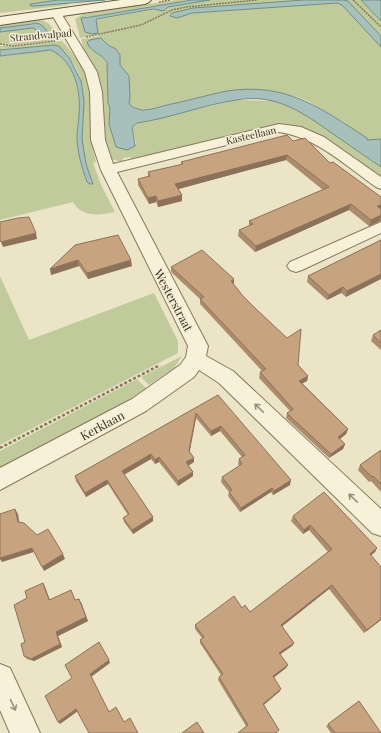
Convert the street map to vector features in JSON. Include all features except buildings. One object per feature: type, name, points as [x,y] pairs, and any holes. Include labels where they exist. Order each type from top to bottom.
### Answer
[{"type":"main road","points":[[0,20],[145,0]]},
{"type":"street","name":"Westerstraat","points":[[56,13],[78,39],[91,72],[96,92],[98,140],[108,170],[198,346],[196,358]]},
{"type":"street","name":"Kasteellaan","points":[[108,170],[279,128],[296,130],[314,137],[381,184]]},
{"type":"street","points":[[296,266],[381,227]]},
{"type":"street","name":"Kerklaan","points":[[0,480],[139,405],[187,372],[196,358]]},
{"type":"street","points":[[196,358],[226,376],[381,525]]},
{"type":"street","points":[[0,678],[25,733]]},
{"type":"path","name":"Strandwalpad","points":[[0,44],[12,46],[102,35],[142,25],[172,10],[186,7],[258,0]]},
{"type":"path","points":[[353,0],[381,27]]},
{"type":"path","points":[[0,448],[165,363]]},
{"type":"green space","points":[[0,0],[58,0],[30,4],[36,6],[67,3],[68,5],[0,13]]},
{"type":"green space","points":[[175,0],[192,0],[96,16],[85,16],[96,20],[205,0],[361,0],[381,21],[381,144],[366,140],[345,123],[334,118],[310,102],[298,97],[259,89],[226,92],[149,109],[137,109],[129,104],[129,80],[120,65],[116,49],[108,45],[101,38],[90,49],[102,56],[108,65],[108,103],[110,108],[109,124],[116,148],[136,144],[132,127],[137,123],[236,100],[272,101],[294,107],[381,167],[381,179],[314,132],[299,126],[288,125],[277,125],[132,161],[130,157],[123,158],[122,162],[111,159],[106,149],[103,124],[104,108],[102,88],[96,72],[84,50],[81,39],[99,36],[98,34],[80,38],[75,19],[83,14]]},
{"type":"green space","points":[[41,20],[48,23],[61,40],[11,45],[0,44],[0,32],[33,28],[40,38],[49,37],[42,25],[37,23],[0,28],[0,25]]},
{"type":"green space","points":[[62,41],[80,63],[89,83],[91,90],[90,135],[96,162],[93,163],[102,187],[115,212],[103,214],[86,213],[81,211],[73,202],[0,220],[0,56],[51,50],[66,62],[71,69],[77,86],[79,113],[77,135],[80,160],[87,183],[93,183],[85,161],[82,145],[82,87],[76,68],[70,59],[54,45],[0,50],[0,46]]},
{"type":"green space","points":[[0,276],[29,340],[154,293],[178,341],[178,353],[0,445]]},
{"type":"green space","points":[[182,356],[174,368],[149,385],[141,377]]},
{"type":"green space","points":[[137,379],[146,388],[126,402],[0,468],[0,451]]},
{"type":"water","points":[[58,0],[105,0],[36,6],[31,6],[30,4]]},
{"type":"water","points":[[192,0],[210,0],[168,7],[164,11],[153,9],[97,19],[98,33],[92,34],[85,32],[81,18],[97,16]]},
{"type":"water","points":[[304,0],[348,1],[381,36],[381,47],[342,5],[337,3],[192,13],[177,18],[170,16],[172,13],[193,8]]},
{"type":"water","points":[[361,0],[381,1],[381,21]]},
{"type":"water","points":[[34,23],[44,27],[49,37],[40,38],[33,28],[0,32],[0,28]]},
{"type":"water","points":[[101,38],[108,45],[116,49],[120,55],[120,65],[129,76],[129,104],[137,109],[149,110],[227,91],[248,89],[268,90],[285,94],[318,108],[367,138],[367,140],[381,139],[381,167],[310,118],[288,106],[264,99],[224,102],[137,123],[132,127],[135,146],[127,150],[116,147],[109,124],[110,108],[108,103],[108,65],[104,58],[91,49],[87,42]]},
{"type":"water","points":[[54,45],[59,46],[70,59],[81,81],[84,101],[82,139],[86,164],[93,184],[87,182],[79,154],[77,136],[79,96],[75,78],[66,62],[51,50],[0,56],[0,50]]}]
